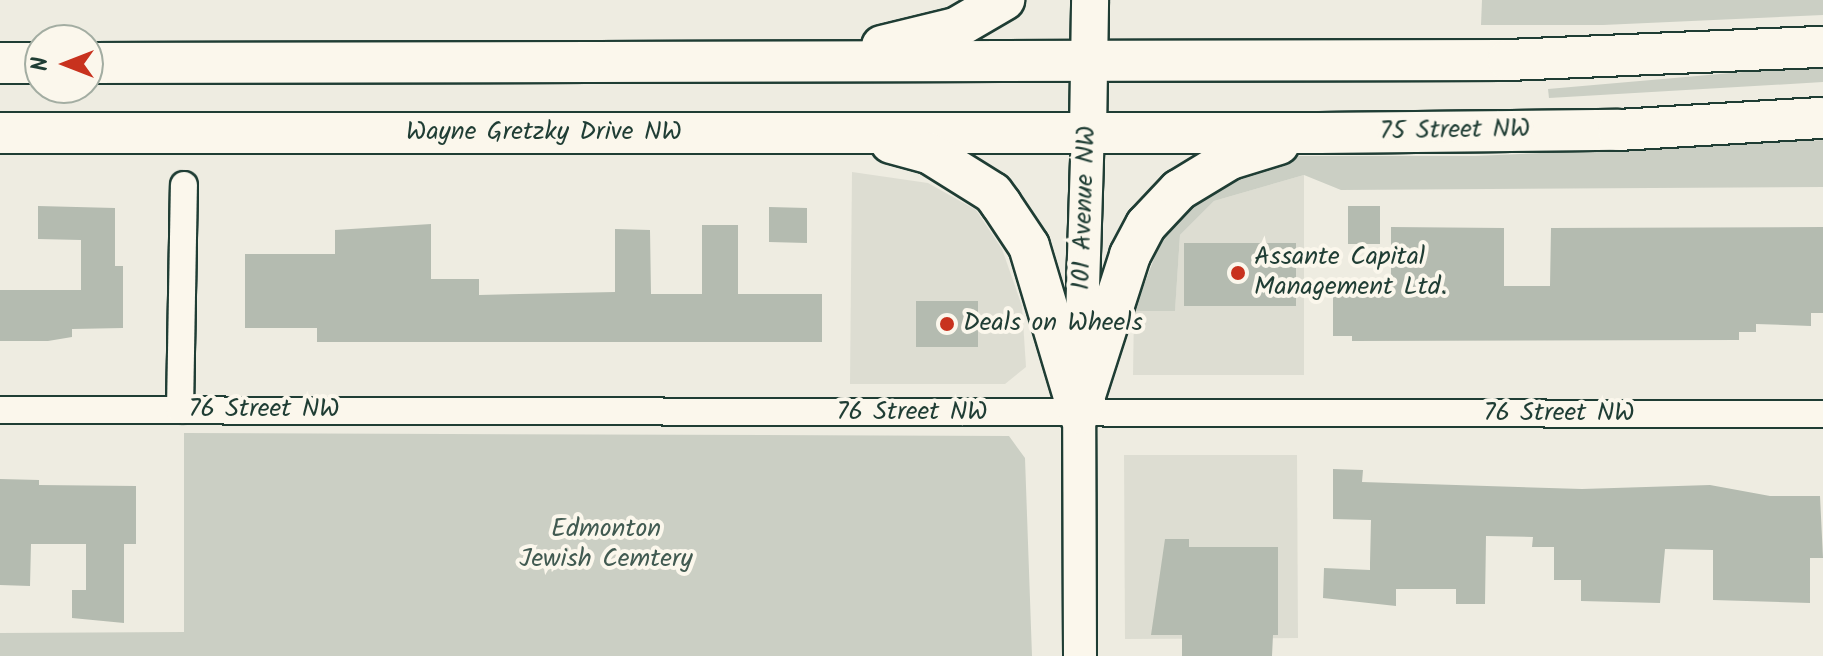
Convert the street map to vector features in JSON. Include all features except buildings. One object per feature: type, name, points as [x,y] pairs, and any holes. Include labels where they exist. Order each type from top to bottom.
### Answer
[{"type":"main road","points":[[828,62],[956,28],[1004,0]]},
{"type":"main road","name":"101 Avenue NW","points":[[1088,133],[1090,0]]},
{"type":"main road","points":[[104,63],[1585,60],[1823,47]]},
{"type":"main road","points":[[0,63],[24,63]]},
{"type":"main road","name":"75 Street NW","points":[[1088,133],[1618,130],[1823,118]]},
{"type":"main road","name":"Wayne Gretzky Drive NW","points":[[0,133],[1088,133]]},
{"type":"main road","points":[[836,133],[929,153],[993,193],[1029,246],[1079,414]]},
{"type":"main road","points":[[1079,414],[1130,255],[1146,225],[1179,190],[1230,159],[1319,133]]},
{"type":"street","name":"101 Avenue NW","points":[[1080,656],[1079,414],[1088,133]]},
{"type":"street","points":[[180,410],[184,185]]},
{"type":"street","name":"76 Street NW","points":[[0,410],[1823,414]]},
{"type":"shaded area","points":[[852,172],[928,183],[976,210],[1002,249],[1022,306],[1026,367],[1005,384],[850,384]]},
{"type":"shaded area","points":[[1304,175],[1304,375],[1133,375],[1134,311],[1175,310],[1180,235],[1214,201]]},
{"type":"shaded area","points":[[1124,455],[1297,455],[1298,638],[1125,639]]},
{"type":"green space","points":[[1482,0],[1823,0],[1823,15],[1603,25],[1481,25]]},
{"type":"green space","points":[[1823,65],[1823,82],[1549,98],[1548,89]]},
{"type":"green space","points":[[1823,140],[1823,187],[1341,190],[1304,175],[1214,201],[1180,235],[1175,311],[1134,311],[1160,243],[1158,227],[1177,205],[1286,156],[1475,156]]},
{"type":"green space","name":"Edmonton Jewish Cemtery","points":[[184,433],[1009,436],[1025,458],[1032,656],[0,656],[0,633],[184,632]]},
{"type":"place","name":"Assante Capital Management Ltd.","points":[[1238,273]]},
{"type":"place","name":"Deals on Wheels","points":[[947,324]]}]
